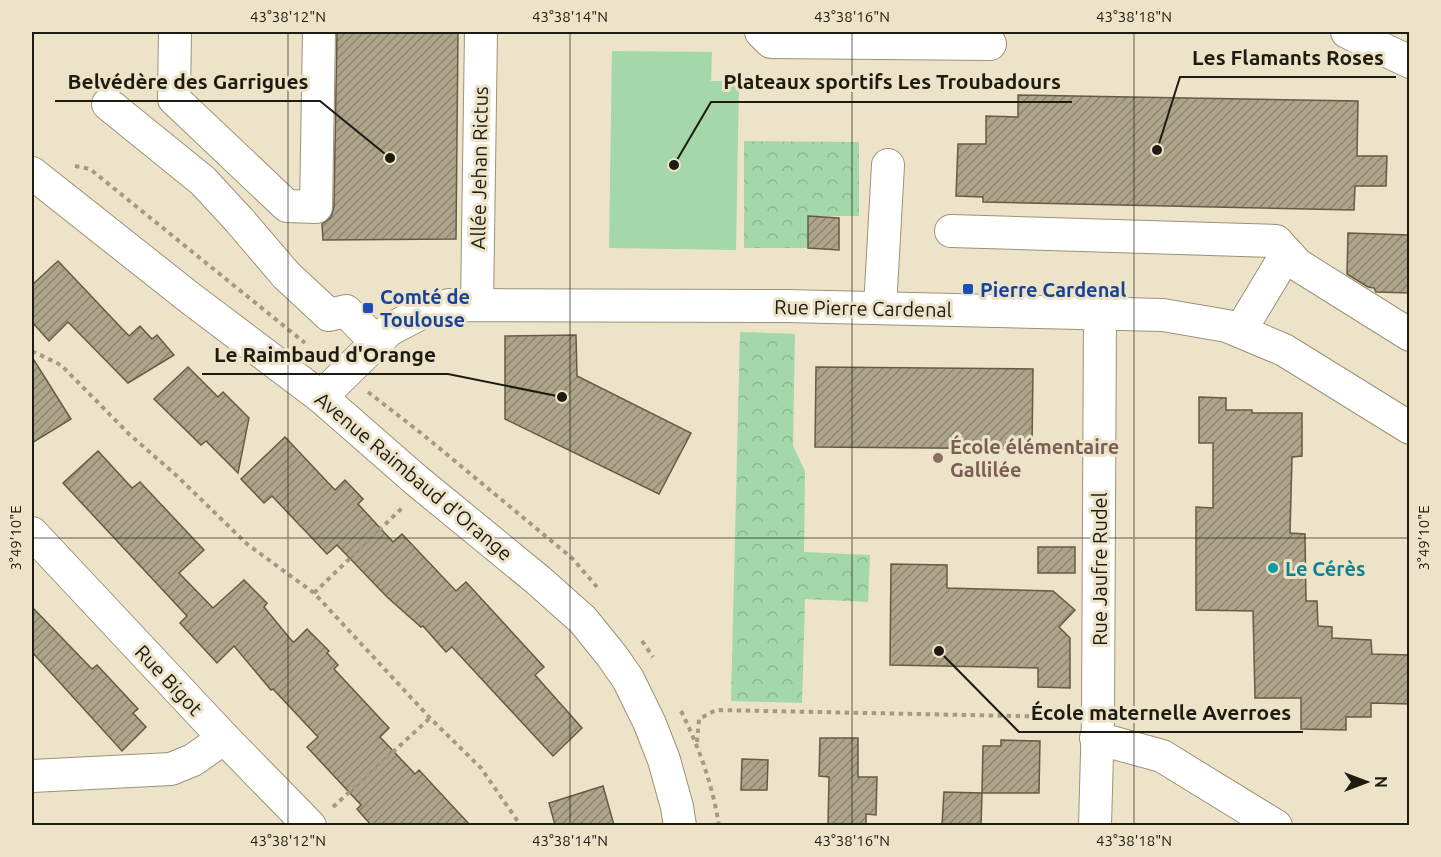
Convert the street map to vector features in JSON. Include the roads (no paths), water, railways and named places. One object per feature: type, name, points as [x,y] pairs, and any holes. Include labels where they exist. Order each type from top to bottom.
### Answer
[{"type":"street","points":[[175,32],[174,99],[287,206],[316,207],[319,32]]},
{"type":"street","name":"Allée Jehan Rictus","points":[[477,305],[481,32]]},
{"type":"street","points":[[761,32],[771,42],[990,44]]},
{"type":"street","points":[[1347,32],[1410,62]]},
{"type":"street","points":[[108,104],[203,181],[240,220],[286,276],[329,315],[346,311],[376,342]]},
{"type":"street","points":[[880,308],[888,165]]},
{"type":"street","name":"Avenue Raimbaud d'Orange","points":[[32,173],[190,298],[321,397],[583,620],[627,679],[650,724],[664,760],[680,825]]},
{"type":"street","points":[[951,231],[1276,241],[1298,265],[1410,335]]},
{"type":"street","points":[[1240,331],[1287,253]]},
{"type":"street","name":"Rue Pierre Cardenal","points":[[321,397],[389,330],[423,312],[449,305],[880,308],[1100,313],[1163,315],[1227,326],[1284,350],[1410,428]]},
{"type":"street","name":"Rue Jaufre Rudel","points":[[1095,825],[1100,313]]},
{"type":"street","name":"Rue Bigot","points":[[32,533],[224,738],[319,818]]},
{"type":"street","points":[[1097,728],[1162,756],[1275,825]]},
{"type":"street","points":[[32,776],[171,769],[193,760],[224,738]]},
{"type":"place","name":"Les Flamants Roses","points":[[1157,150]]},
{"type":"place","name":"Belvédère des Garrigues","points":[[390,158]]},
{"type":"place","name":"Plateaux sportifs Les Troubadours","points":[[674,165]]},
{"type":"place","name":"Pierre Cardenal","points":[[968,289]]},
{"type":"place","name":"Comté de Toulouse","points":[[368,308]]},
{"type":"place","name":"Le Raimbaud d'Orange","points":[[562,397]]},
{"type":"place","name":"École élémentaire Gallilée","points":[[938,458]]},
{"type":"place","name":"Le Cérès","points":[[1273,568]]},
{"type":"place","name":"École maternelle Averroes","points":[[939,651]]}]
